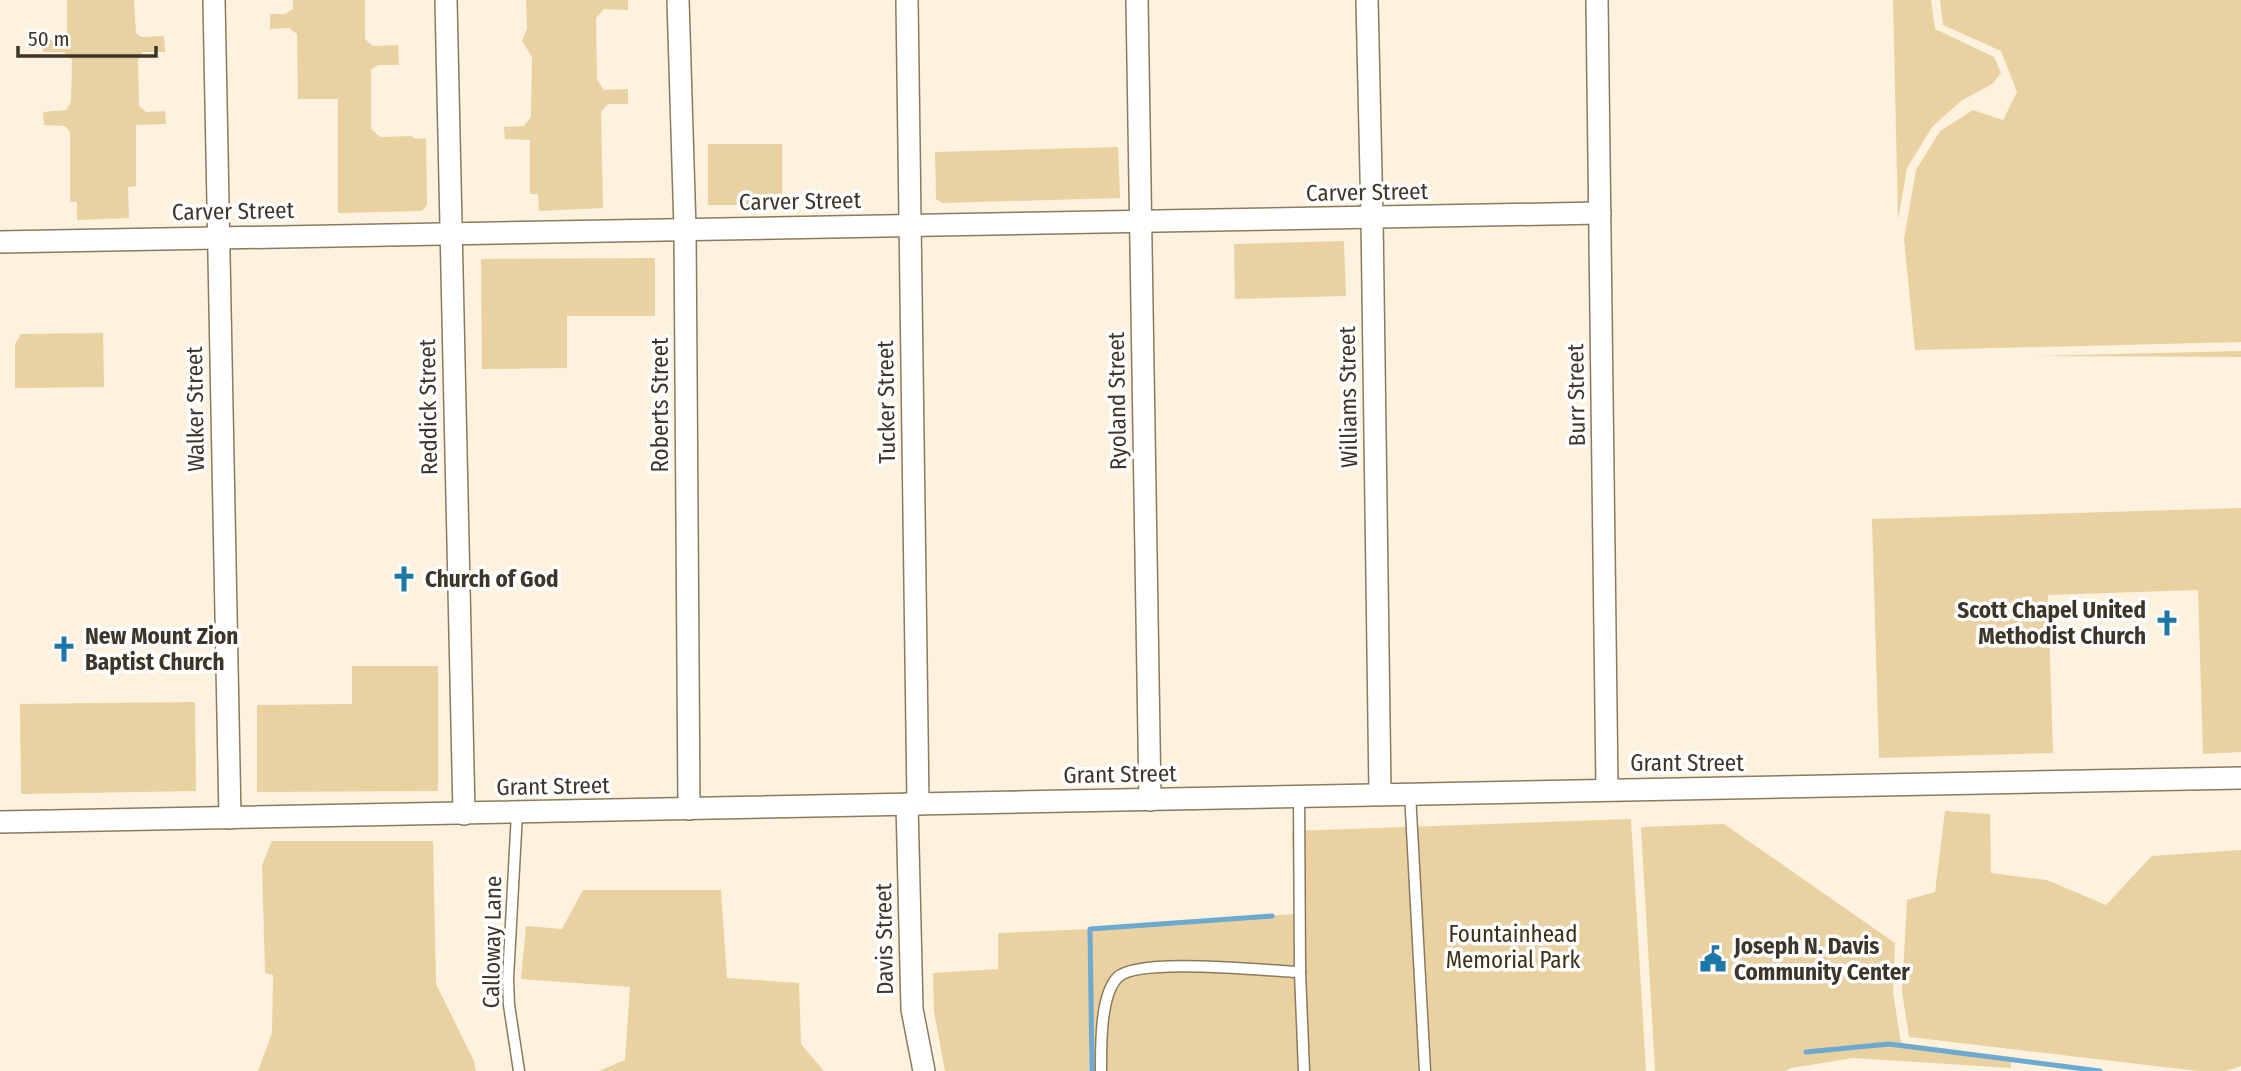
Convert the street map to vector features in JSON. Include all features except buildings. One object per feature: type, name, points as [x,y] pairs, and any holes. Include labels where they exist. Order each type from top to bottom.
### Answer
[{"type":"street","name":"Walker Street","points":[[214,0],[230,818]]},
{"type":"street","name":"Reddick Street","points":[[446,0],[464,814]]},
{"type":"street","name":"Roberts Street","points":[[678,0],[685,229],[689,809]]},
{"type":"street","name":"Tucker Street","points":[[906,0],[913,804]]},
{"type":"street","name":"Ryoland Street","points":[[1137,0],[1150,800]]},
{"type":"street","name":"Williams Street","points":[[1367,0],[1380,794]]},
{"type":"street","name":"Burr Street","points":[[1597,0],[1607,789]]},
{"type":"street","name":"Carver Street","points":[[0,242],[1600,213]]},
{"type":"street","name":"Grant Street","points":[[0,822],[2241,778]]},
{"type":"street","name":"Davis Street","points":[[913,804],[912,1009],[924,1071]]},
{"type":"lane","points":[[1410,793],[1425,1071]]},
{"type":"lane","points":[[1299,796],[1300,972],[1304,1071]]},
{"type":"lane","name":"Calloway Lane","points":[[517,813],[508,979],[519,1071]]},
{"type":"lane","points":[[1101,1071],[1101,1042],[1108,995],[1117,978],[1130,970],[1159,966],[1300,972]]},
{"type":"green space","points":[[67,0],[134,0],[136,33],[141,37],[164,36],[165,52],[143,52],[138,60],[139,106],[146,112],[165,111],[166,124],[136,125],[136,186],[128,187],[129,218],[77,220],[77,202],[70,202],[70,132],[65,126],[44,125],[43,112],[66,110],[71,102],[72,60],[64,52],[43,52],[43,41],[61,40],[67,34]]},
{"type":"green space","points":[[293,0],[365,0],[365,39],[373,46],[398,45],[399,65],[378,65],[371,70],[371,129],[380,137],[412,136],[426,139],[427,205],[422,211],[338,213],[338,99],[298,99],[297,34],[289,28],[270,29],[270,14],[285,14],[293,9]]},
{"type":"green space","points":[[526,0],[628,0],[628,10],[604,9],[596,18],[597,80],[604,90],[628,89],[628,104],[608,104],[601,112],[603,208],[539,211],[538,194],[530,194],[530,140],[505,139],[504,127],[524,126],[531,117],[532,57],[522,41],[527,29]]},
{"type":"green space","points":[[1893,0],[1931,0],[1935,29],[1994,57],[2001,73],[1992,84],[1961,101],[1932,127],[1907,168],[1898,220]]},
{"type":"green space","points":[[1940,0],[2241,0],[2241,342],[1915,350],[1904,239],[1916,170],[1940,131],[1973,110],[2003,120],[2017,92],[2001,51],[1943,25]]},
{"type":"green space","points":[[708,144],[782,144],[782,205],[708,205]]},
{"type":"green space","points":[[1118,147],[1120,198],[942,203],[936,199],[935,152]]},
{"type":"green space","points":[[1344,241],[1346,296],[1235,299],[1234,244]]},
{"type":"green space","points":[[655,258],[655,316],[567,316],[567,368],[482,369],[481,259]]},
{"type":"green space","points":[[103,333],[104,387],[15,388],[15,344],[21,334]]},
{"type":"green space","points":[[2241,351],[2241,357],[2035,356]]},
{"type":"green space","points":[[2241,508],[2241,752],[2203,754],[2198,590],[2048,595],[2053,753],[1879,758],[1872,519]]},
{"type":"green space","points":[[352,666],[438,666],[438,791],[257,792],[257,705],[352,704]]},
{"type":"green space","points":[[195,702],[196,791],[21,794],[20,704]]},
{"type":"green space","points":[[1945,811],[1990,814],[1991,873],[2047,880],[2106,905],[2152,856],[2241,850],[2241,1066],[2226,1071],[2198,1071],[1909,1037],[1902,991],[1907,900],[1935,892]]},
{"type":"green space","name":"Fountainhead Memorial Park","points":[[1631,819],[1646,1071],[1092,1071],[1090,988],[1089,1071],[945,1071],[934,1012],[933,973],[998,969],[998,933],[1295,914],[1292,831]]},
{"type":"green space","points":[[1724,824],[1895,943],[1893,992],[1902,1043],[2011,1057],[2011,1068],[1853,1058],[1785,1071],[1655,1071],[1641,827]]},
{"type":"green space","points":[[272,841],[433,841],[436,984],[474,1061],[476,1071],[258,1071],[272,1033],[273,975],[265,973],[262,865]]},
{"type":"green space","points":[[583,890],[721,890],[727,978],[799,983],[801,1044],[824,1071],[599,1071],[625,1060],[630,987],[521,979],[526,926],[562,929]]},
{"type":"waterway","points":[[1092,1071],[1090,929],[1272,916]]},
{"type":"waterway","points":[[1806,1052],[1889,1044],[2100,1071]]},
{"type":"place","name":"Church of God","points":[[404,579]]},
{"type":"place","name":"Scott Chapel United Methodist Church","points":[[2167,623]]},
{"type":"place","name":"New Mount Zion Baptist Church","points":[[64,649]]},
{"type":"place","name":"Joseph N. Davis Community Center","points":[[1713,959]]}]
